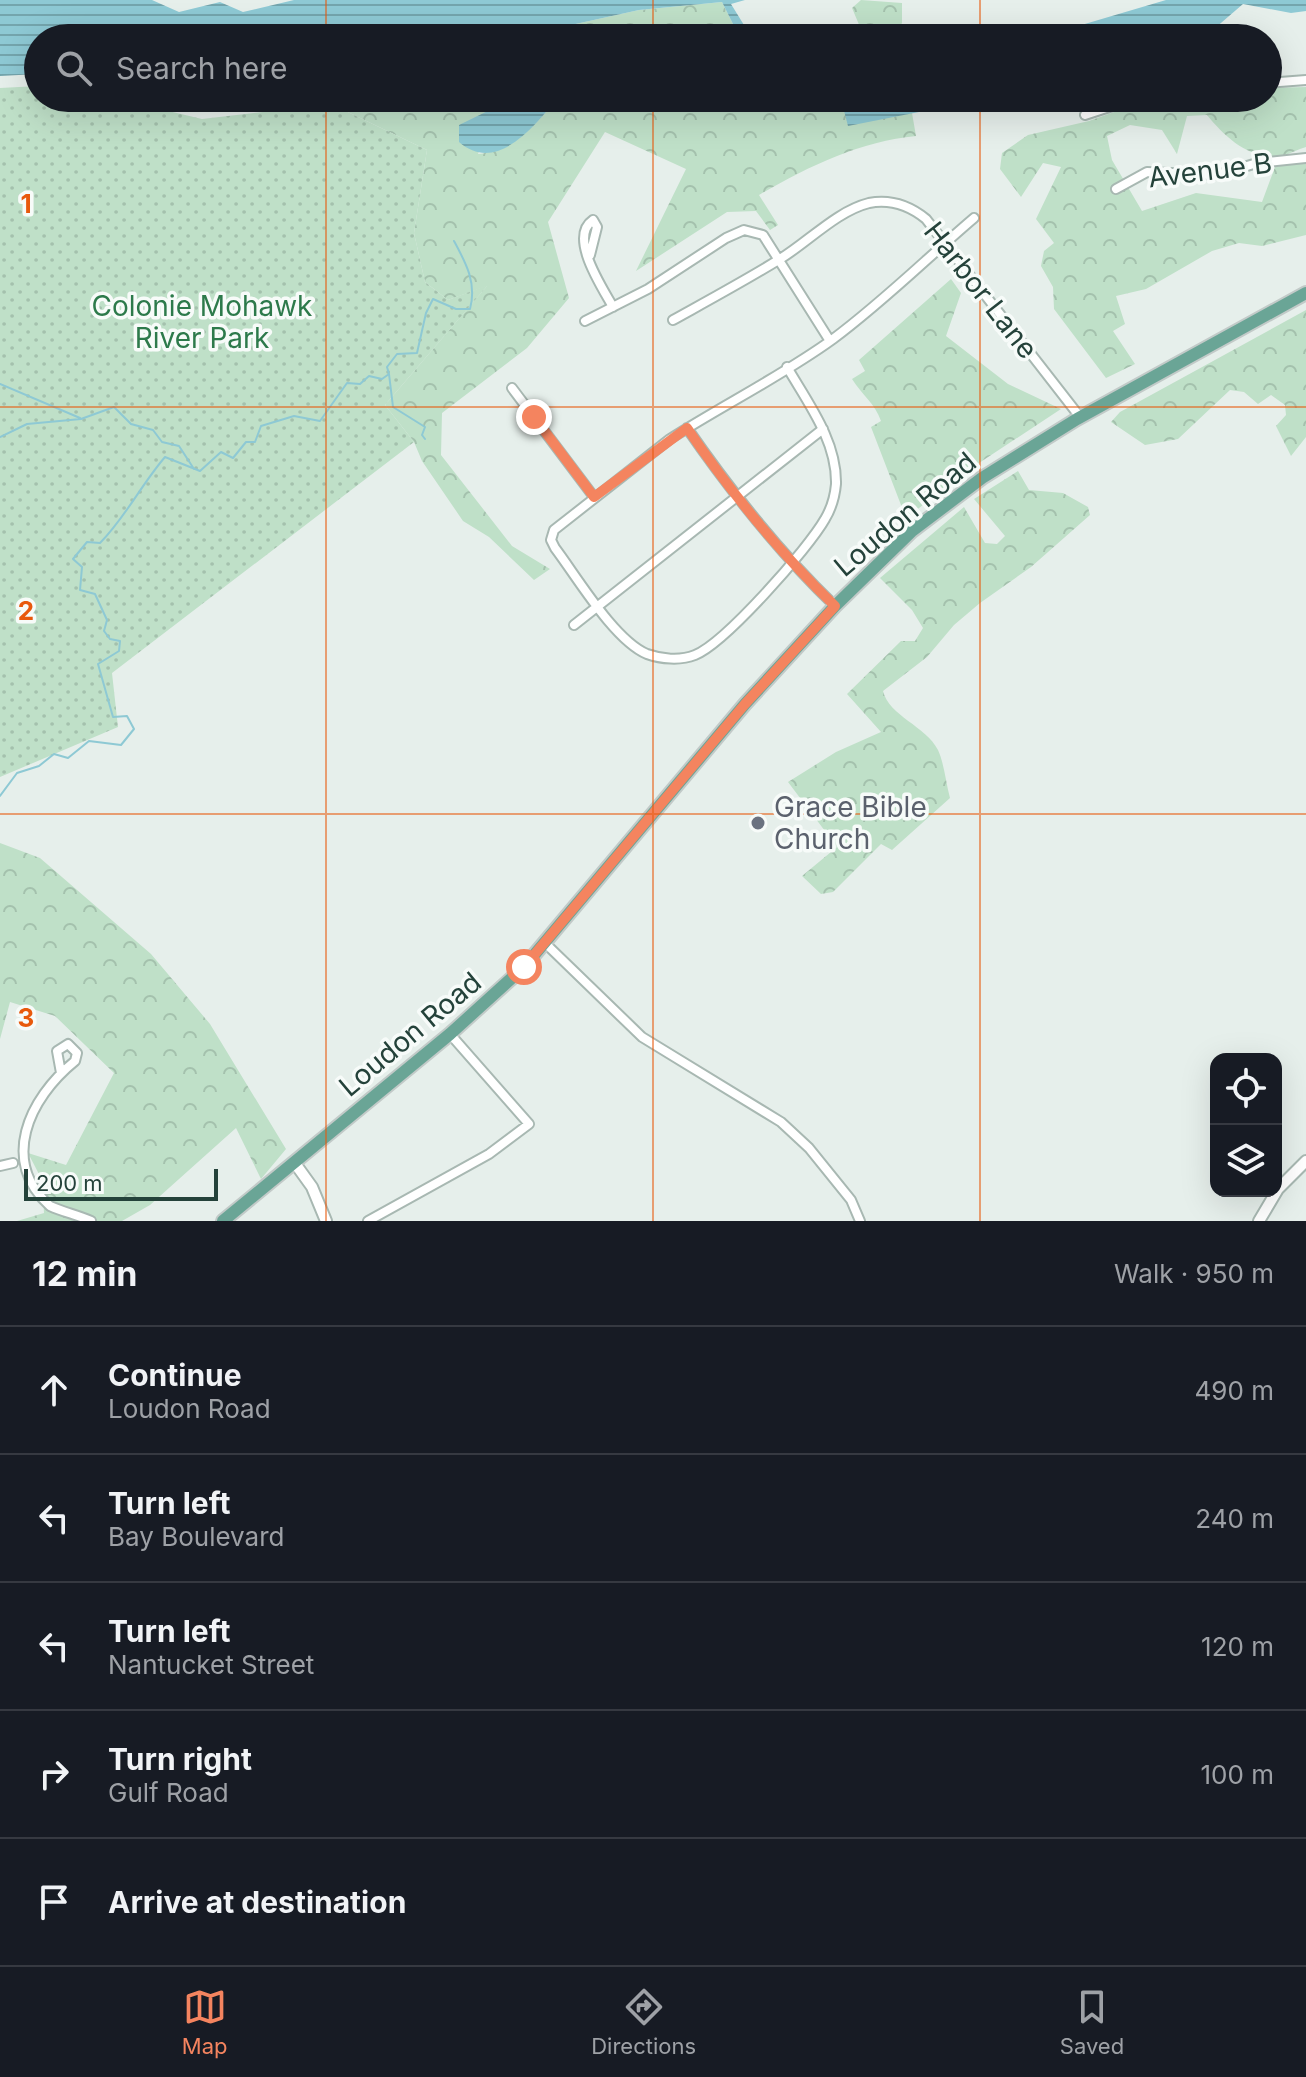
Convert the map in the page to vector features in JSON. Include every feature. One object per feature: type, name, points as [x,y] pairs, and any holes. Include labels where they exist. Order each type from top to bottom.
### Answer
[{"type":"main road","name":"Loudon Road","points":[[223,1221],[450,1034],[546,944],[745,704],[835,606],[947,502],[1080,417],[1306,293]]},
{"type":"street","points":[[1282,82],[1306,80]]},
{"type":"street","points":[[1085,115],[1094,112]]},
{"type":"street","name":"Avenue B","points":[[1116,189],[1147,172],[1217,175],[1257,163],[1306,158]]},
{"type":"street","name":"Harbor Lane","points":[[673,320],[780,259],[855,209],[873,203],[895,203],[915,209],[946,242],[1080,417]]},
{"type":"street","points":[[787,367],[823,429],[835,472],[834,496],[826,518],[790,563],[717,640],[689,657],[667,658],[645,653],[626,640],[551,540],[559,523],[687,428],[787,367],[830,341],[872,309],[974,218]]},
{"type":"street","points":[[585,321],[648,289],[726,238],[744,230],[763,235],[830,341]]},
{"type":"street","points":[[590,255],[613,307]]},
{"type":"street","points":[[512,388],[594,497]]},
{"type":"street","points":[[687,428],[736,500],[790,563],[835,606]]},
{"type":"street","points":[[574,625],[823,429]]},
{"type":"street","points":[[546,944],[642,1037],[781,1122],[809,1148],[851,1200],[860,1221]]},
{"type":"street","points":[[368,1221],[489,1154],[529,1124],[450,1034]]},
{"type":"street","points":[[17,1122],[61,1073]]},
{"type":"street","points":[[12,1152],[13,1163],[26,1187],[51,1206],[91,1221]]},
{"type":"street","points":[[1259,1221],[1278,1189],[1306,1161]]},
{"type":"street","points":[[294,1162],[312,1187],[326,1221]]},
{"type":"street","points":[[0,1166],[13,1163]]},
{"type":"green space","points":[[861,0],[902,3],[902,23],[859,24],[852,8]]},
{"type":"green space","points":[[722,2],[733,24],[576,24],[639,10]]},
{"type":"green space","name":"Colonie Mohawk River Park","points":[[24,87],[24,112],[173,112],[202,119],[262,112],[348,112],[427,150],[414,233],[425,282],[448,300],[488,285],[385,405],[414,442],[112,673],[118,727],[0,777],[0,88]]},
{"type":"green space","points":[[1306,87],[1306,147],[1282,156],[1259,155],[1239,146],[1207,115],[1187,116],[1177,154],[1162,130],[1130,125],[1107,136],[1112,160],[1142,211],[1196,193],[1262,202],[1275,167],[1306,161],[1306,235],[1262,246],[1239,243],[1212,251],[1146,289],[1116,296],[1125,324],[1113,331],[1135,364],[1106,378],[1054,309],[1053,287],[1041,266],[1044,251],[1054,243],[1036,219],[1061,167],[1043,163],[1021,197],[1000,169],[1002,153],[1028,135],[1114,112],[1282,112],[1282,88]]},
{"type":"green space","points":[[348,112],[494,112],[478,154],[514,141],[545,112],[874,112],[890,117],[912,113],[916,136],[855,149],[759,195],[778,225],[770,230],[756,211],[727,212],[636,271],[686,169],[605,132],[548,222],[569,298],[527,348],[442,413],[441,455],[512,546],[550,569],[534,580],[489,537],[463,521],[422,461],[414,442],[385,405],[487,286],[448,300],[425,282],[414,233],[427,150]]},
{"type":"green space","points":[[951,279],[961,293],[946,336],[1008,384],[1061,409],[970,469],[906,518],[871,427],[881,421],[852,379],[865,371],[859,360]]},
{"type":"green space","points":[[1306,310],[1306,437],[1291,456],[1276,426],[1286,415],[1285,405],[1271,395],[1258,404],[1244,392],[1230,390],[1178,439],[1145,445],[1111,422],[1120,412]]},
{"type":"green space","points":[[1018,471],[1029,490],[1063,493],[1088,507],[1090,515],[1031,567],[954,625],[927,657],[883,691],[892,707],[925,734],[938,750],[950,798],[892,850],[881,844],[833,892],[821,894],[802,876],[837,847],[788,782],[836,752],[881,732],[847,694],[901,641],[915,641],[923,628],[912,610],[880,578],[964,507],[985,543],[997,544],[1005,536],[974,499]]},
{"type":"green space","points":[[0,843],[40,858],[151,954],[210,1024],[286,1149],[261,1179],[236,1128],[150,1205],[122,1221],[17,1221],[44,1213],[42,1180],[28,1153],[66,1165],[114,1073],[55,1016],[10,1002],[0,1039]]},
{"type":"water","points":[[0,0],[152,0],[179,12],[220,2],[243,12],[294,0],[745,0],[731,4],[743,24],[733,24],[722,2],[639,10],[576,24],[24,24],[24,75],[0,76]]},
{"type":"water","points":[[1166,0],[1306,0],[1306,11],[1291,13],[1243,4],[1220,24],[1085,24]]},
{"type":"water","points":[[486,112],[546,112],[514,142],[501,150],[487,153],[473,151],[459,142],[459,125]]},
{"type":"water","points":[[844,112],[919,112],[848,126]]},
{"type":"waterway","points":[[0,796],[17,773],[39,766],[54,754],[68,758],[89,741],[121,745],[134,729],[127,716],[113,717],[98,664],[119,651],[120,641],[110,639],[104,631],[107,620],[95,594],[80,590],[82,567],[73,559],[87,542],[100,543],[165,457],[200,471],[221,452],[233,458],[246,442],[255,442],[261,426],[294,416],[320,421],[347,383],[360,384],[369,376],[382,379],[389,374],[387,367],[397,354],[417,353],[426,313],[433,299],[456,309],[470,309],[471,282],[454,241]]},
{"type":"waterway","points":[[389,374],[393,407],[425,427],[422,435],[425,439]]},
{"type":"waterway","points":[[0,384],[80,418]]},
{"type":"waterway","points":[[0,437],[27,424],[81,419],[114,407],[131,424],[153,430],[162,442],[179,446],[194,469]]},
{"type":"place","name":"Grace Bible Church","points":[[758,823]]},
{"type":"route","points":[[524,967],[745,704],[835,606],[782,556],[736,500],[687,428],[594,497],[534,417]]}]
